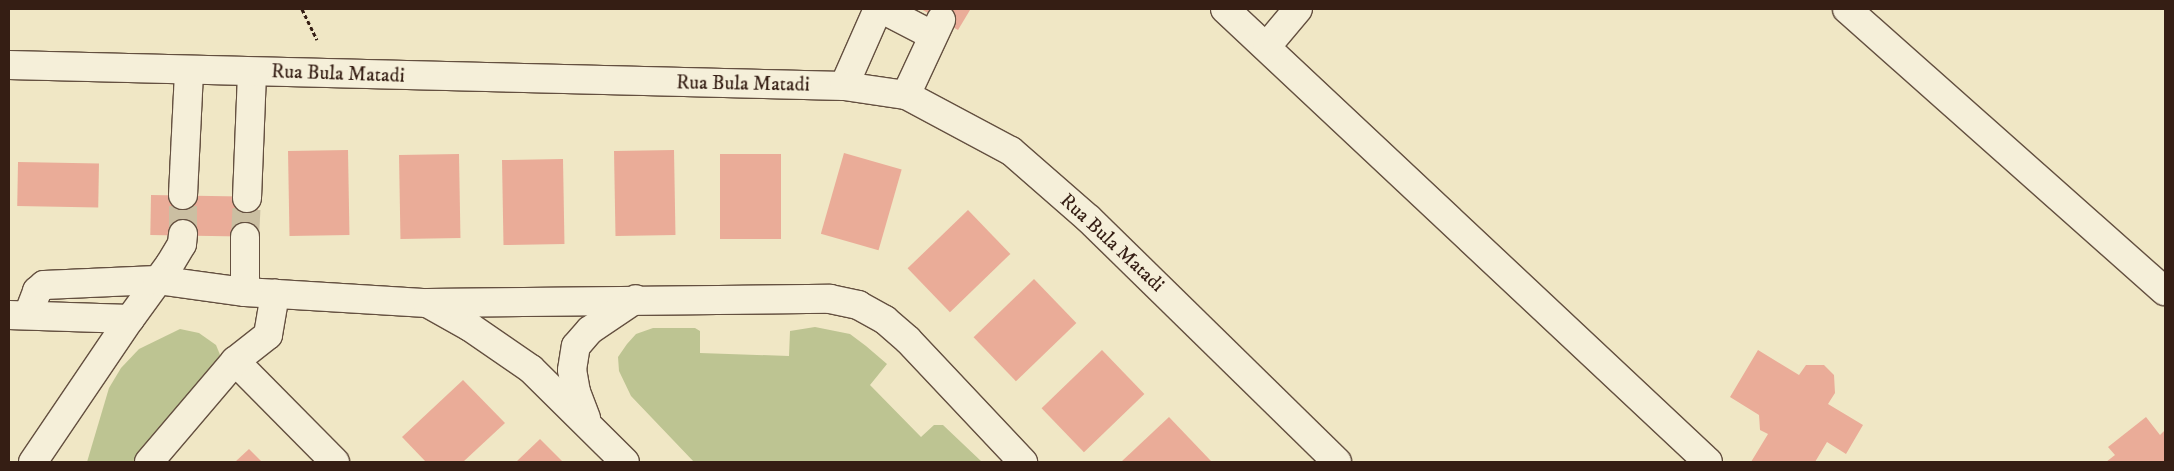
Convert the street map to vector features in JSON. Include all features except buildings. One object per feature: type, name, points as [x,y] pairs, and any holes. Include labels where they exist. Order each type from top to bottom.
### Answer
[{"type":"street","points":[[844,86],[878,9]]},
{"type":"street","points":[[882,9],[937,28],[906,95]]},
{"type":"street","points":[[1225,9],[1267,46],[1708,462]]},
{"type":"street","points":[[1267,46],[1298,9]]},
{"type":"street","points":[[1847,9],[2165,291]]},
{"type":"street","name":"Rua Bula Matadi","points":[[9,65],[189,72],[844,86],[906,95],[1011,151],[1089,219],[1337,462]]},
{"type":"street","points":[[183,195],[189,72]]},
{"type":"street","points":[[247,198],[252,72]]},
{"type":"street","points":[[33,462],[182,244],[183,234]]},
{"type":"street","points":[[244,292],[245,237]]},
{"type":"street","points":[[19,315],[37,291],[44,285],[157,280],[244,292],[427,303],[830,298],[858,305],[884,320],[908,340],[1023,462]]},
{"type":"street","points":[[149,462],[235,361],[268,335],[275,294]]},
{"type":"street","points":[[589,424],[576,392],[572,370],[576,346],[590,330],[636,300]]},
{"type":"street","points":[[427,303],[470,328],[531,369],[589,424],[625,462]]},
{"type":"street","points":[[19,315],[130,319]]},
{"type":"street","points":[[235,361],[335,462]]},
{"type":"green space","points":[[815,327],[850,334],[887,364],[870,385],[921,437],[934,425],[943,425],[982,462],[694,462],[631,396],[619,371],[618,357],[627,344],[636,334],[653,328],[695,328],[700,331],[700,353],[789,356],[790,331]]},
{"type":"green space","points":[[180,329],[199,333],[216,345],[223,362],[135,462],[87,462],[109,388],[121,368],[139,349]]},
{"type":"tunnel","points":[[183,195],[183,234]]},
{"type":"tunnel","points":[[245,237],[247,198]]}]
